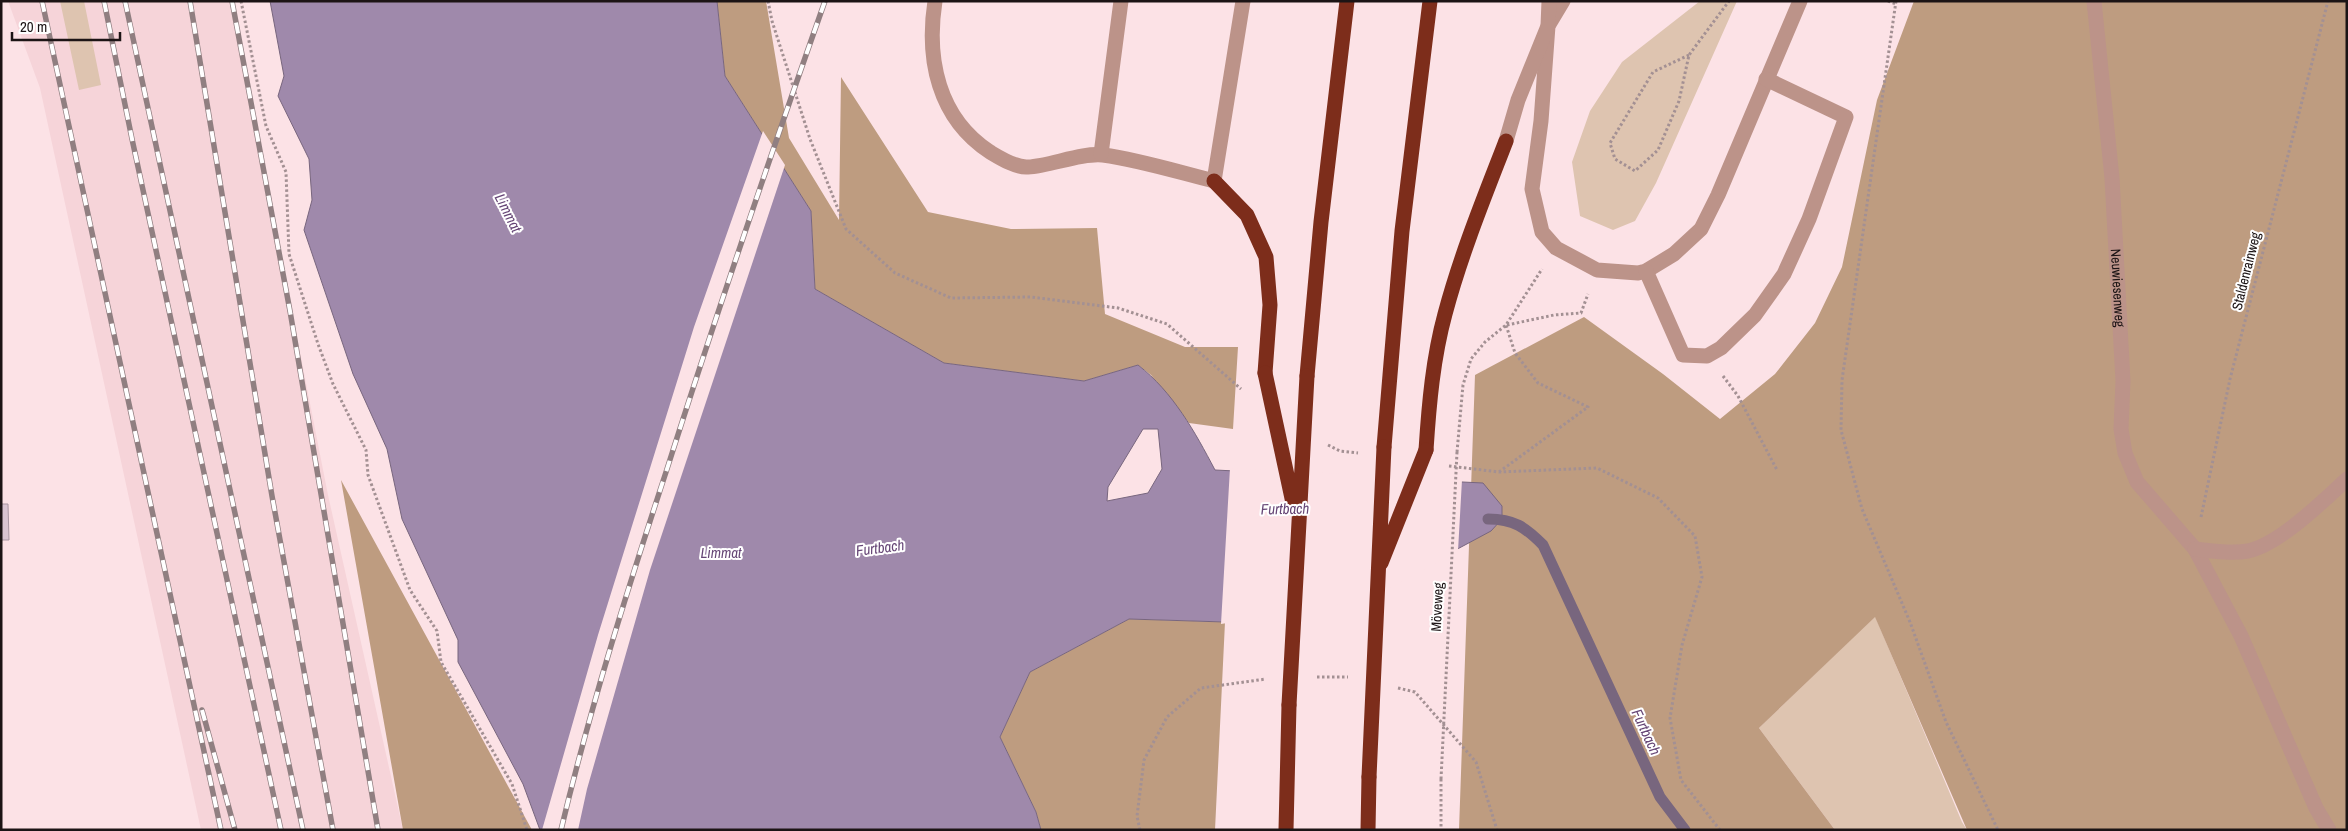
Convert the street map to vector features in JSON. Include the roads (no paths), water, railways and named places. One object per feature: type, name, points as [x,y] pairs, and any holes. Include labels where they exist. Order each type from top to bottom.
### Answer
[{"type":"highway","points":[[1286,830],[1288,705],[1297,522],[1307,376],[1321,222],[1347,1]]},
{"type":"highway","points":[[1368,830],[1368,777],[1376,576],[1384,447],[1402,231],[1430,1]]},
{"type":"highway","points":[[1376,576],[1426,450],[1432,381],[1445,314],[1463,254],[1506,141]]},
{"type":"highway","points":[[1214,181],[1247,215],[1266,257],[1270,305],[1265,373],[1297,522]]},
{"type":"lane","points":[[935,1],[931,26],[935,73],[953,116],[972,140],[1000,158],[1026,168],[1101,154],[1214,181],[1244,1]]},
{"type":"lane","points":[[1101,154],[1121,1]]},
{"type":"lane","points":[[1549,1],[1542,121],[1532,189],[1542,232],[1556,248],[1597,270],[1646,271],[1674,254],[1700,229],[1718,194],[1800,1]]},
{"type":"lane","points":[[1506,141],[1518,100],[1548,26],[1563,1]]},
{"type":"lane","name":"Neuwiesenweg","points":[[2094,1],[2112,178],[2123,381],[2121,429],[2124,453],[2137,482],[2194,549],[2241,636],[2316,808],[2328,830]]},
{"type":"lane","points":[[1646,271],[1683,355],[1707,356],[1721,348],[1755,315],[1784,274],[1809,219],[1846,117],[1766,79]]},
{"type":"lane","points":[[2194,549],[2222,552],[2249,550],[2277,537],[2307,517],[2347,479]]},
{"type":"water","name":"Limmat","points":[[270,1],[717,1],[725,76],[811,211],[815,289],[944,363],[1084,381],[1138,365],[1162,387],[1182,413],[1215,470],[1483,483],[1502,506],[1502,519],[1491,531],[1368,597],[1225,622],[1129,619],[1030,672],[1000,737],[1036,812],[1041,830],[540,830],[523,784],[458,662],[458,640],[402,519],[387,449],[353,374],[304,230],[312,200],[309,159],[278,96],[284,76]],"holes":[[[1143,429],[1158,429],[1162,469],[1148,493],[1107,501],[1108,487]]]},
{"type":"waterway","name":"Furtbach","points":[[1488,519],[1512,522],[1525,529],[1543,545],[1660,797],[1685,830]]},
{"type":"railway","points":[[42,1],[221,830]]},
{"type":"railway","points":[[104,1],[281,830]]},
{"type":"railway","points":[[125,1],[303,830]]},
{"type":"railway","points":[[190,1],[272,496],[333,830]]},
{"type":"railway","points":[[232,1],[290,311],[378,830]]},
{"type":"railway","points":[[561,830],[610,648],[638,558],[724,293],[825,1]]},
{"type":"railway","points":[[202,710],[235,830]]}]
